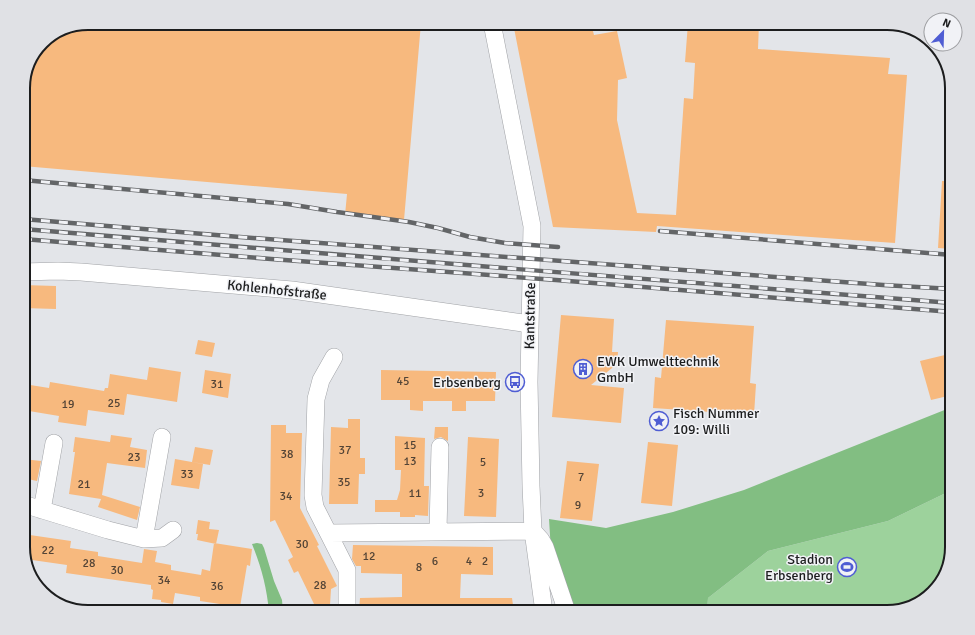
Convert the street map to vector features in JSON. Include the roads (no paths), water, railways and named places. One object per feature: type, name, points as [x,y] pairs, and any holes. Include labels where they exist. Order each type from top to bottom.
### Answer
[{"type":"street","name":"Kantstraße","points":[[493,30],[532,226],[530,324],[532,531],[543,605]]},
{"type":"street","name":"Kohlenhofstraße","points":[[30,272],[81,272],[292,290],[530,324]]},
{"type":"street","points":[[334,357],[321,380],[316,399],[314,419],[313,495],[315,507],[347,570],[348,605]]},
{"type":"street","points":[[144,539],[162,437]]},
{"type":"street","points":[[42,510],[54,443]]},
{"type":"street","points":[[438,531],[440,448]]},
{"type":"street","points":[[30,506],[108,530],[144,539],[162,538],[173,530]]},
{"type":"street","points":[[329,533],[532,531],[541,540],[545,547],[565,605]]},
{"type":"railway","points":[[30,181],[288,204],[409,222],[470,237],[505,243],[558,247]]},
{"type":"railway","points":[[30,220],[240,237],[945,289]]},
{"type":"railway","points":[[30,230],[371,258],[945,302]]},
{"type":"railway","points":[[660,231],[945,254]]},
{"type":"railway","points":[[30,240],[945,311]]},
{"type":"place","name":"EWK Umwelttechnik GmbH","points":[[583,369]]},
{"type":"place","name":"Erbsenberg","points":[[515,382]]},
{"type":"place","name":"Fisch Nummer 109: Willi","points":[[659,421]]},
{"type":"place","name":"Stadion Erbsenberg","points":[[847,567]]}]
